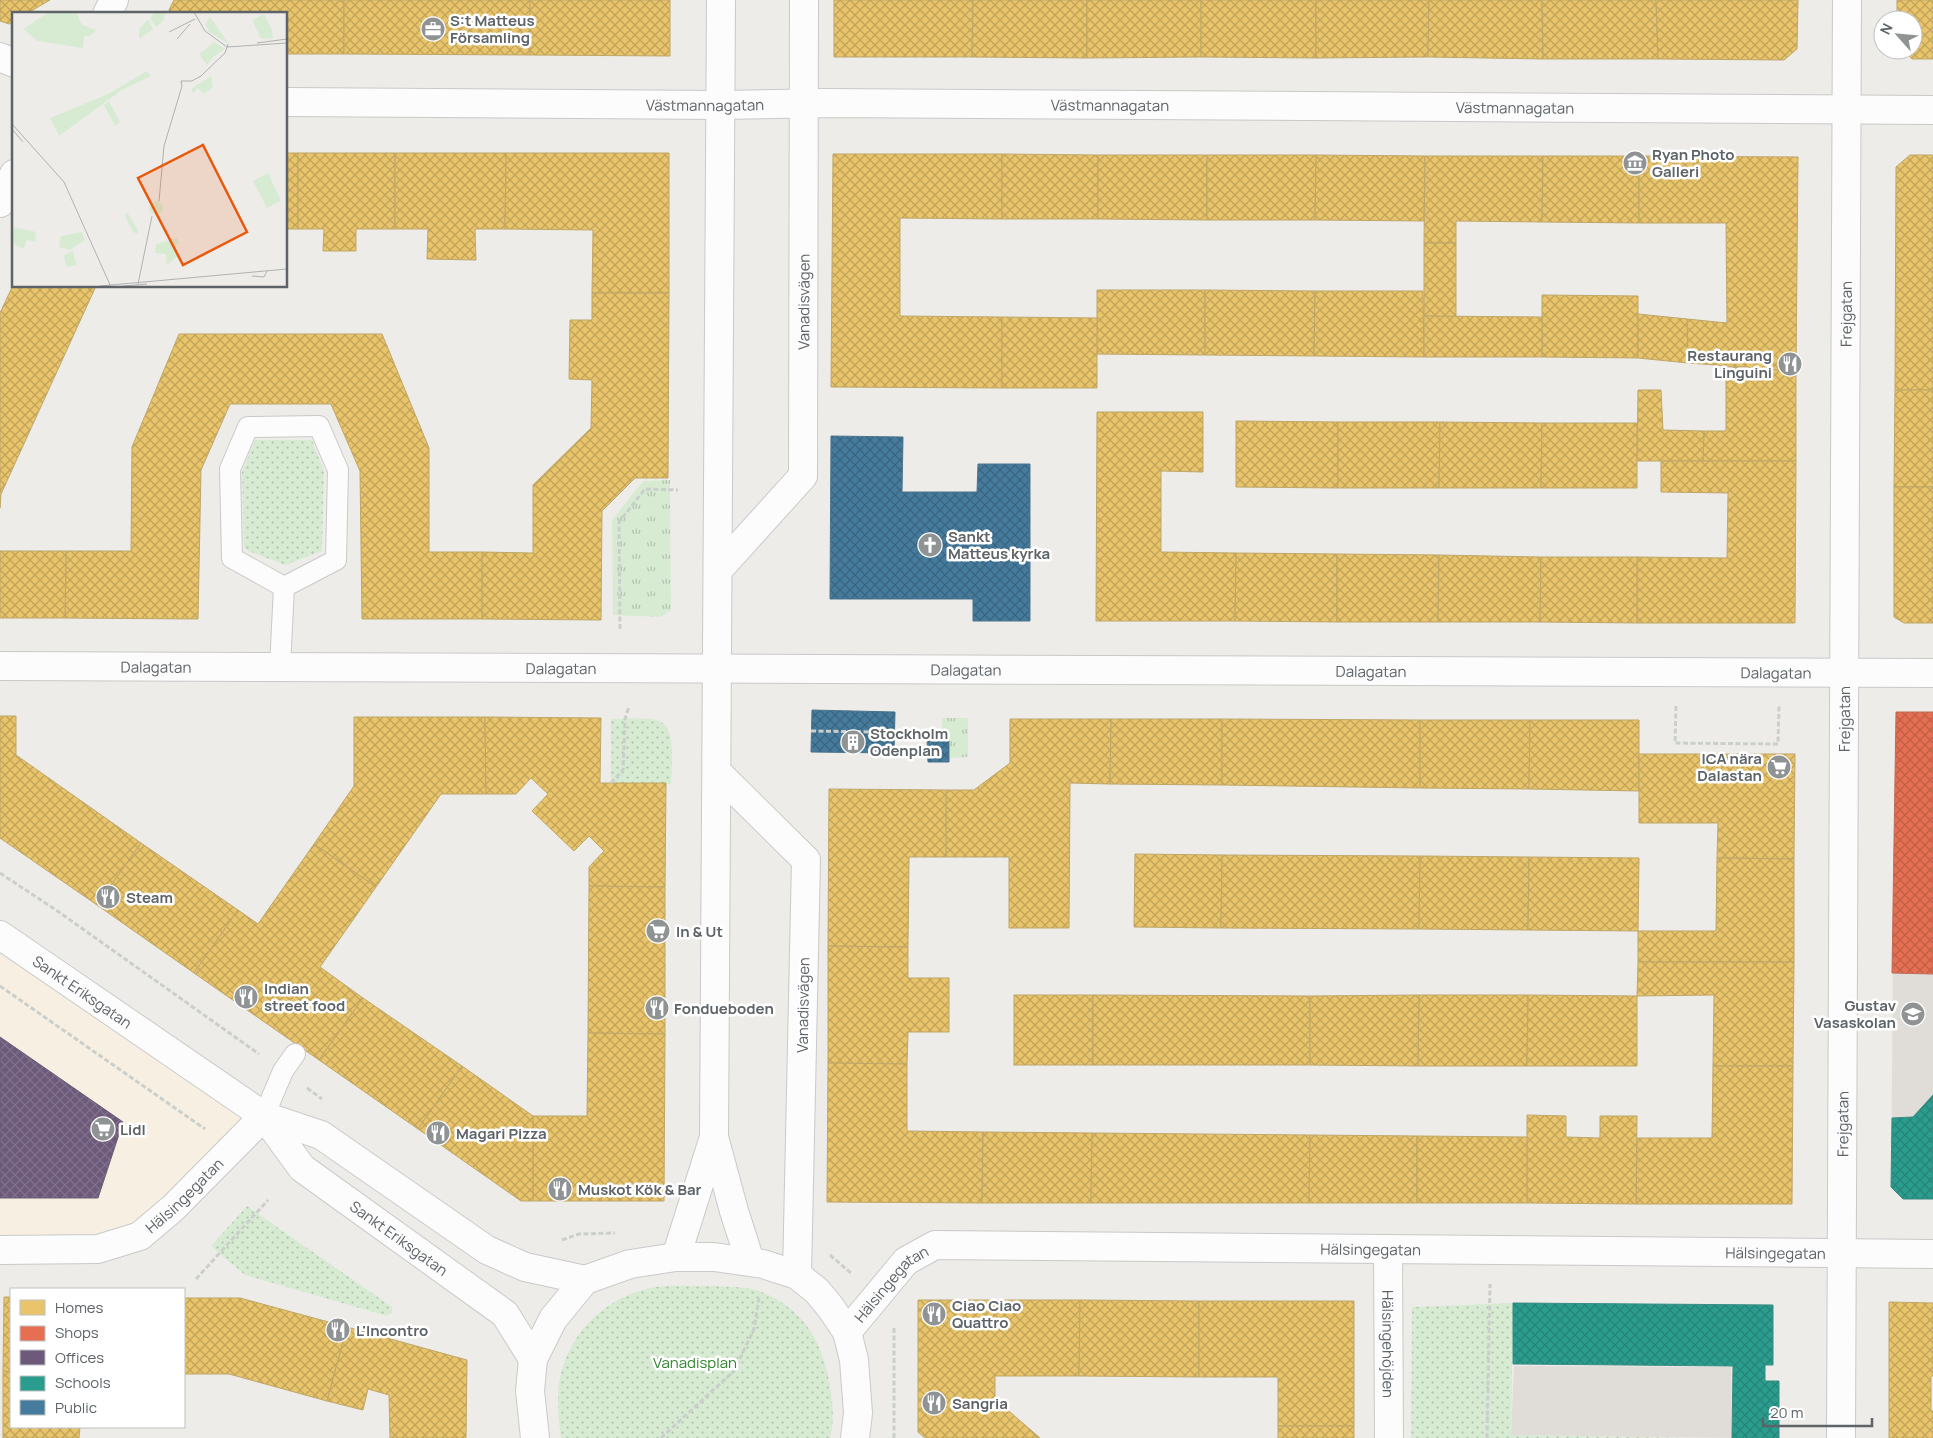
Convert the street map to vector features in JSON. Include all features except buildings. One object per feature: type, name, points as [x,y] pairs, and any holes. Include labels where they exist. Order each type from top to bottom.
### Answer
[{"type":"street","points":[[108,12],[114,0]]},
{"type":"street","points":[[721,0],[714,1137],[750,1261]]},
{"type":"street","name":"Vanadisvägen","points":[[718,570],[773,512],[803,476],[804,0]]},
{"type":"street","name":"Frejgatan","points":[[1841,1438],[1847,0]]},
{"type":"street","points":[[0,56],[12,61]]},
{"type":"street","name":"Västmannagatan","points":[[288,102],[720,105],[804,103],[1933,110]]},
{"type":"street","points":[[0,202],[12,178]]},
{"type":"street","name":"Dalagatan","points":[[0,666],[1507,673],[1933,673]]},
{"type":"street","name":"Vanadisvägen","points":[[717,772],[806,860],[798,1275]]},
{"type":"street","name":"Sankt Eriksgatan","points":[[0,935],[264,1116],[321,1135],[487,1250],[525,1266],[585,1280]]},
{"type":"street","name":"Hälsingegatan","points":[[0,1250],[98,1249],[140,1236],[173,1208],[264,1116]]},
{"type":"street","name":"Sankt Eriksgatan","points":[[264,1116],[302,1168],[505,1314],[533,1360]]},
{"type":"street","points":[[676,1257],[714,1137]]},
{"type":"street","name":"Hälsingegatan","points":[[847,1332],[906,1261],[935,1245],[1933,1254]]},
{"type":"street","name":"Hälsingehöjden","points":[[1388,1249],[1389,1438]]},
{"type":"street","points":[[535,1438],[530,1391],[533,1360],[553,1320],[585,1280],[630,1264],[676,1257],[714,1258],[763,1264],[798,1275],[817,1290],[847,1332],[854,1360],[858,1413],[855,1438]]},
{"type":"lane","points":[[319,426],[338,470],[336,560],[284,587],[232,558],[230,469],[248,427],[319,426]]},
{"type":"lane","points":[[280,667],[284,587]]},
{"type":"lane","points":[[264,1116],[283,1071],[295,1054]]},
{"type":"path","points":[[620,629],[619,522],[645,489],[678,490]]},
{"type":"path","points":[[1676,706],[1675,743],[1768,744],[1778,744],[1779,706]]},
{"type":"path","points":[[611,783],[623,770],[625,719],[629,707]]},
{"type":"path","points":[[811,731],[872,732]]},
{"type":"path","points":[[196,1279],[268,1200]]},
{"type":"path","points":[[1487,1438],[1490,1251]]},
{"type":"path","points":[[661,1438],[734,1371],[754,1330],[760,1294]]},
{"type":"shaded area","name":"Gustav Vasaskolan","points":[[1894,848],[1933,849],[1933,1199],[1903,1199],[1891,1187]]},
{"type":"shaded area","points":[[0,942],[256,1117],[139,1232],[0,1245]]},
{"type":"shaded area","points":[[1514,1366],[1731,1367],[1732,1438],[1511,1435]]},
{"type":"green space","points":[[255,440],[312,440],[324,471],[322,551],[285,565],[244,549],[242,472]]},
{"type":"green space","points":[[670,480],[671,610],[661,617],[613,615],[612,520],[643,481]]},
{"type":"green space","points":[[942,718],[968,718],[968,757],[950,758],[949,737],[942,737]]},
{"type":"green space","points":[[611,719],[649,719],[659,721],[665,725],[671,739],[671,784],[611,783]]},
{"type":"green space","points":[[247,1206],[392,1307],[392,1312],[387,1316],[245,1275],[211,1246]]},
{"type":"green space","name":"Vanadisplan","points":[[709,1286],[754,1289],[775,1299],[801,1318],[818,1344],[828,1375],[833,1409],[830,1438],[561,1438],[558,1389],[561,1373],[566,1357],[574,1343],[594,1318],[620,1299],[635,1292],[658,1287]]},
{"type":"green space","points":[[1513,1303],[1511,1435],[1691,1438],[1411,1438],[1412,1307]]},
{"type":"place","name":"S:t Matteus Församling","points":[[433,29]]},
{"type":"place","name":"Ryan Photo Galleri","points":[[1635,163]]},
{"type":"place","name":"Restaurang Linguini","points":[[1790,364]]},
{"type":"place","name":"Sankt Matteus kyrka","points":[[930,545]]},
{"type":"place","name":"Stockholm Odenplan","points":[[853,742]]},
{"type":"place","name":"ICA nära Dalastan","points":[[1779,767]]},
{"type":"place","name":"Steam","points":[[108,897]]},
{"type":"place","name":"In & Ut","points":[[658,931]]},
{"type":"place","name":"Indian street food","points":[[246,997]]},
{"type":"place","name":"Fondueboden","points":[[657,1008]]},
{"type":"place","name":"Gustav Vasaskolan","points":[[1913,1014]]},
{"type":"place","name":"Lidl","points":[[103,1129]]},
{"type":"place","name":"Magari Pizza","points":[[438,1133]]},
{"type":"place","name":"Muskot Kök & Bar","points":[[560,1189]]},
{"type":"place","name":"Ciao Ciao Quattro","points":[[934,1314]]},
{"type":"place","name":"L'Incontro","points":[[338,1330]]},
{"type":"place","name":"Sangria","points":[[934,1403]]}]
